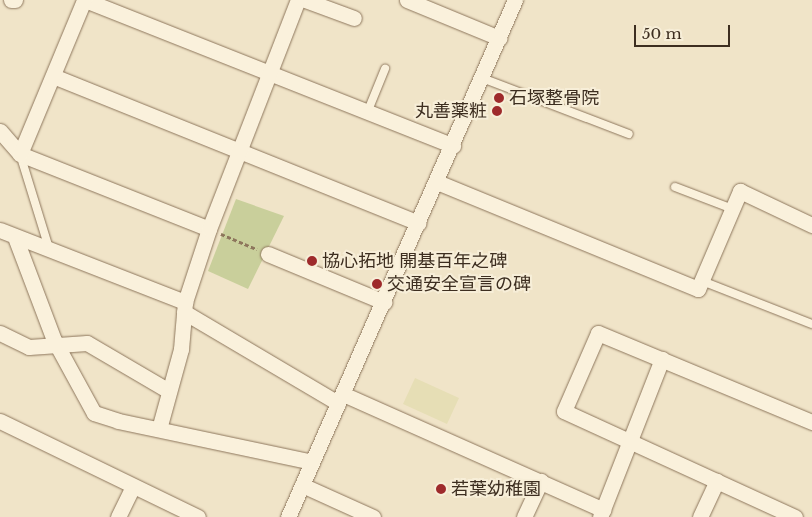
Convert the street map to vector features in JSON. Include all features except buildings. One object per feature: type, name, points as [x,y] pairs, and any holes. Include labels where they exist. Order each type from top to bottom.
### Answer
[{"type":"street","points":[[20,154],[84,0],[453,146]]},
{"type":"street","points":[[158,429],[167,390],[181,349],[185,307],[209,228],[298,0]]},
{"type":"street","points":[[305,0],[354,18]]},
{"type":"street","points":[[407,0],[499,38]]},
{"type":"street","points":[[288,517],[453,146],[515,0]]},
{"type":"street","points":[[53,76],[419,223]]},
{"type":"street","points":[[0,131],[20,154],[209,228]]},
{"type":"street","points":[[436,182],[698,289],[740,192],[812,225]]},
{"type":"street","points":[[0,230],[185,307],[340,398],[540,481],[601,513],[662,359]]},
{"type":"street","points":[[15,237],[58,345],[94,413],[158,429],[312,462]]},
{"type":"street","points":[[268,254],[384,302]]},
{"type":"street","points":[[0,333],[29,347],[87,343],[167,390]]},
{"type":"street","points":[[795,517],[564,411],[598,333],[812,422]]},
{"type":"street","points":[[0,421],[198,517]]},
{"type":"street","points":[[524,517],[540,481]]},
{"type":"street","points":[[700,517],[717,481]]},
{"type":"street","points":[[302,485],[373,517]]},
{"type":"street","points":[[118,517],[133,486]]},
{"type":"lane","points":[[367,113],[385,69]]},
{"type":"lane","points":[[482,78],[629,134]]},
{"type":"lane","points":[[20,154],[49,250]]},
{"type":"lane","points":[[675,187],[732,210]]},
{"type":"lane","points":[[702,280],[812,324]]},
{"type":"path","points":[[209,228],[268,254]]},
{"type":"shaded area","points":[[415,378],[459,398],[447,424],[403,404]]},
{"type":"green space","points":[[236,199],[284,216],[248,289],[208,271]]},
{"type":"place","name":"石塚整骨院","points":[[499,98]]},
{"type":"place","name":"丸善薬粧","points":[[497,111]]},
{"type":"place","name":"協心拓地 開基百年之碑","points":[[312,261]]},
{"type":"place","name":"交通安全宣言の碑","points":[[377,284]]},
{"type":"place","name":"若葉幼稚園","points":[[441,489]]}]
